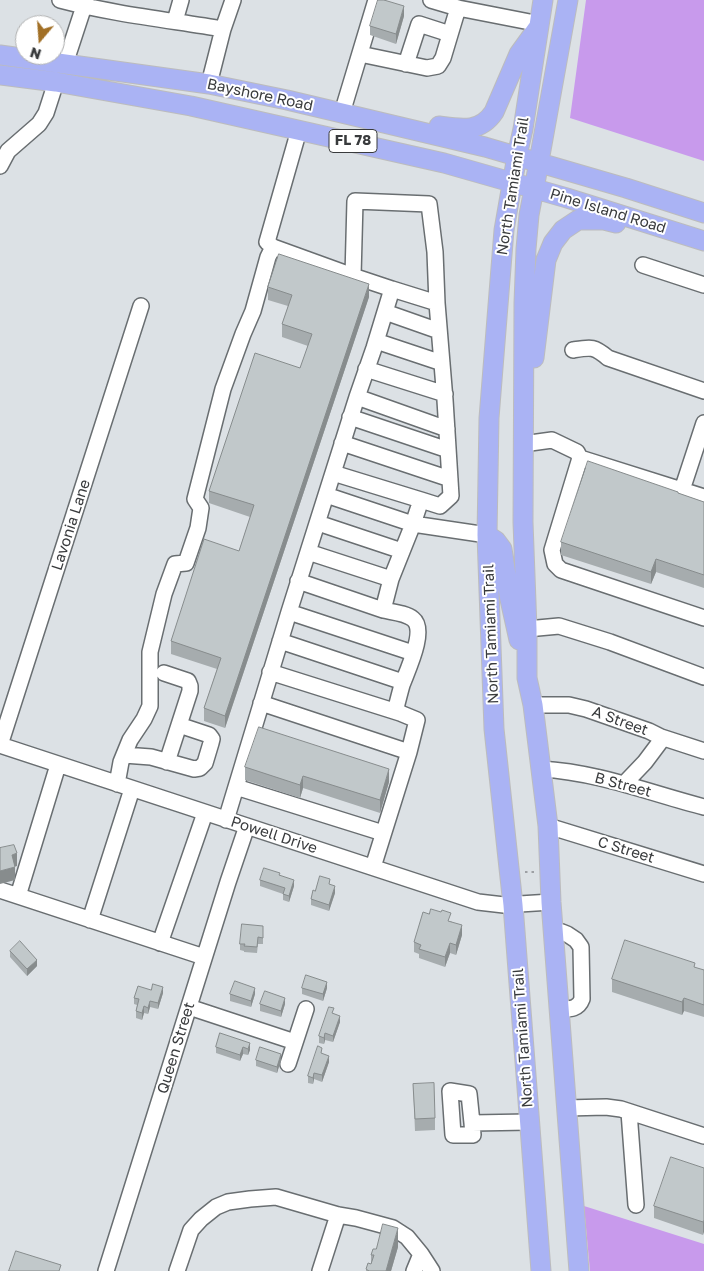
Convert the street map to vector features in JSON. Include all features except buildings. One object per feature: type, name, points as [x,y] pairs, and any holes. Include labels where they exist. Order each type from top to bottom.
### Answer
[{"type":"main road","name":"North Tamiami Trail","points":[[541,1271],[513,905],[494,729],[487,535],[488,418],[504,230],[523,129],[543,0]]},
{"type":"main road","name":"North Tamiami Trail","points":[[568,0],[529,215],[526,267],[523,522],[528,678],[548,826],[553,931],[579,1271]]},
{"type":"main road","points":[[372,119],[462,129],[481,125],[489,120],[494,112],[519,54],[540,24]]},
{"type":"main road","name":"Bayshore Road","points":[[0,55],[15,57]]},
{"type":"main road","name":"Bayshore Road","points":[[65,64],[209,84],[372,119],[517,156]]},
{"type":"main road","name":"Bayshore Road","points":[[0,75],[56,82],[191,106],[444,163],[513,182]]},
{"type":"main road","name":"Pine Island Road","points":[[517,156],[704,213]]},
{"type":"main road","name":"Pine Island Road","points":[[513,182],[703,241]]},
{"type":"main road","points":[[523,444],[546,260],[553,243],[563,230],[578,220],[604,220],[647,231],[703,241]]},
{"type":"main road","points":[[487,535],[496,541],[502,549],[509,595],[528,678]]},
{"type":"street","points":[[60,0],[132,7],[175,21],[223,29]]},
{"type":"street","points":[[175,21],[181,0]]},
{"type":"street","points":[[209,84],[223,29],[233,0]]},
{"type":"street","points":[[342,112],[376,0]]},
{"type":"street","points":[[431,0],[458,8],[540,24]]},
{"type":"street","points":[[65,64],[85,3]]},
{"type":"street","points":[[360,54],[427,68],[438,66],[443,58],[458,8]]},
{"type":"street","points":[[406,64],[420,24],[450,34]]},
{"type":"street","points":[[0,166],[8,150],[39,124],[46,113],[56,82]]},
{"type":"street","points":[[299,130],[268,242],[273,247],[353,276],[437,303]]},
{"type":"street","points":[[333,473],[440,506],[451,496],[430,204],[355,201],[353,276]]},
{"type":"street","points":[[117,784],[121,762],[130,740],[144,720],[150,706],[150,652],[164,594],[174,564],[186,563],[198,528],[201,508],[195,499],[223,389],[242,334],[253,311],[268,257],[273,247]]},
{"type":"street","points":[[643,265],[704,285]]},
{"type":"street","points":[[226,820],[298,582],[392,289]]},
{"type":"street","name":"Lavonia Lane","points":[[0,745],[141,306]]},
{"type":"street","points":[[385,312],[439,331]]},
{"type":"street","points":[[376,341],[442,363]]},
{"type":"street","points":[[573,350],[586,348],[598,350],[608,358],[704,391]]},
{"type":"street","points":[[366,370],[445,394]]},
{"type":"street","points":[[357,397],[447,428]]},
{"type":"street","points":[[350,417],[448,450]]},
{"type":"street","points":[[682,490],[704,423]]},
{"type":"street","points":[[523,444],[552,440],[577,452],[580,458],[552,550],[555,564],[561,570],[704,618]]},
{"type":"street","points":[[342,443],[450,479]]},
{"type":"street","points":[[580,458],[704,497]]},
{"type":"street","points":[[326,495],[413,524],[487,535]]},
{"type":"street","points":[[383,610],[391,579],[421,500]]},
{"type":"street","points":[[318,523],[402,551]]},
{"type":"street","points":[[308,552],[391,579]]},
{"type":"street","points":[[298,582],[413,619],[418,626],[418,636],[396,708],[400,713]]},
{"type":"street","points":[[289,612],[413,653]]},
{"type":"street","points":[[527,629],[559,626],[610,642],[704,677]]},
{"type":"street","points":[[280,641],[403,682]]},
{"type":"street","points":[[683,669],[704,665]]},
{"type":"street","points":[[270,672],[417,720],[373,867]]},
{"type":"street","points":[[164,673],[188,681],[190,686],[167,762]]},
{"type":"street","points":[[261,703],[408,752]]},
{"type":"street","name":"A Street","points":[[532,705],[569,705],[586,709],[649,731],[663,738],[704,751]]},
{"type":"street","points":[[124,755],[151,757],[194,769],[200,768],[205,763],[212,739],[209,734],[179,725]]},
{"type":"street","points":[[624,784],[645,762],[663,738]]},
{"type":"street","name":"Powell Drive","points":[[0,745],[478,902],[504,905],[551,902]]},
{"type":"street","points":[[18,896],[58,765]]},
{"type":"street","name":"B Street","points":[[541,769],[577,773],[624,784],[704,807]]},
{"type":"street","points":[[236,787],[383,833]]},
{"type":"street","points":[[90,920],[132,789]]},
{"type":"street","points":[[160,943],[205,813]]},
{"type":"street","name":"Queen Street","points":[[106,1271],[247,826]]},
{"type":"street","name":"C Street","points":[[548,826],[704,874]]},
{"type":"street","points":[[0,890],[204,957]]},
{"type":"street","points":[[553,931],[567,934],[576,940],[581,947],[582,999],[580,1004],[573,1009],[559,1009]]},
{"type":"street","points":[[189,1007],[296,1042]]},
{"type":"street","points":[[288,1064],[306,1009]]},
{"type":"street","points":[[566,1108],[606,1107],[629,1112],[704,1136]]},
{"type":"street","points":[[629,1112],[636,1205]]},
{"type":"street","points":[[472,1122],[529,1122]]},
{"type":"street","points":[[177,1271],[191,1230],[216,1207],[228,1202],[276,1197],[338,1215],[393,1228],[408,1237],[432,1271]]},
{"type":"street","points":[[320,1271],[338,1215]]},
{"type":"street","points":[[414,1271],[421,1254]]},
{"type":"path","points":[[523,872],[538,872]]},
{"type":"shaded area","points":[[586,0],[704,0],[704,161],[570,118]]},
{"type":"shaded area","points":[[584,1206],[704,1244],[704,1271],[590,1271]]}]
